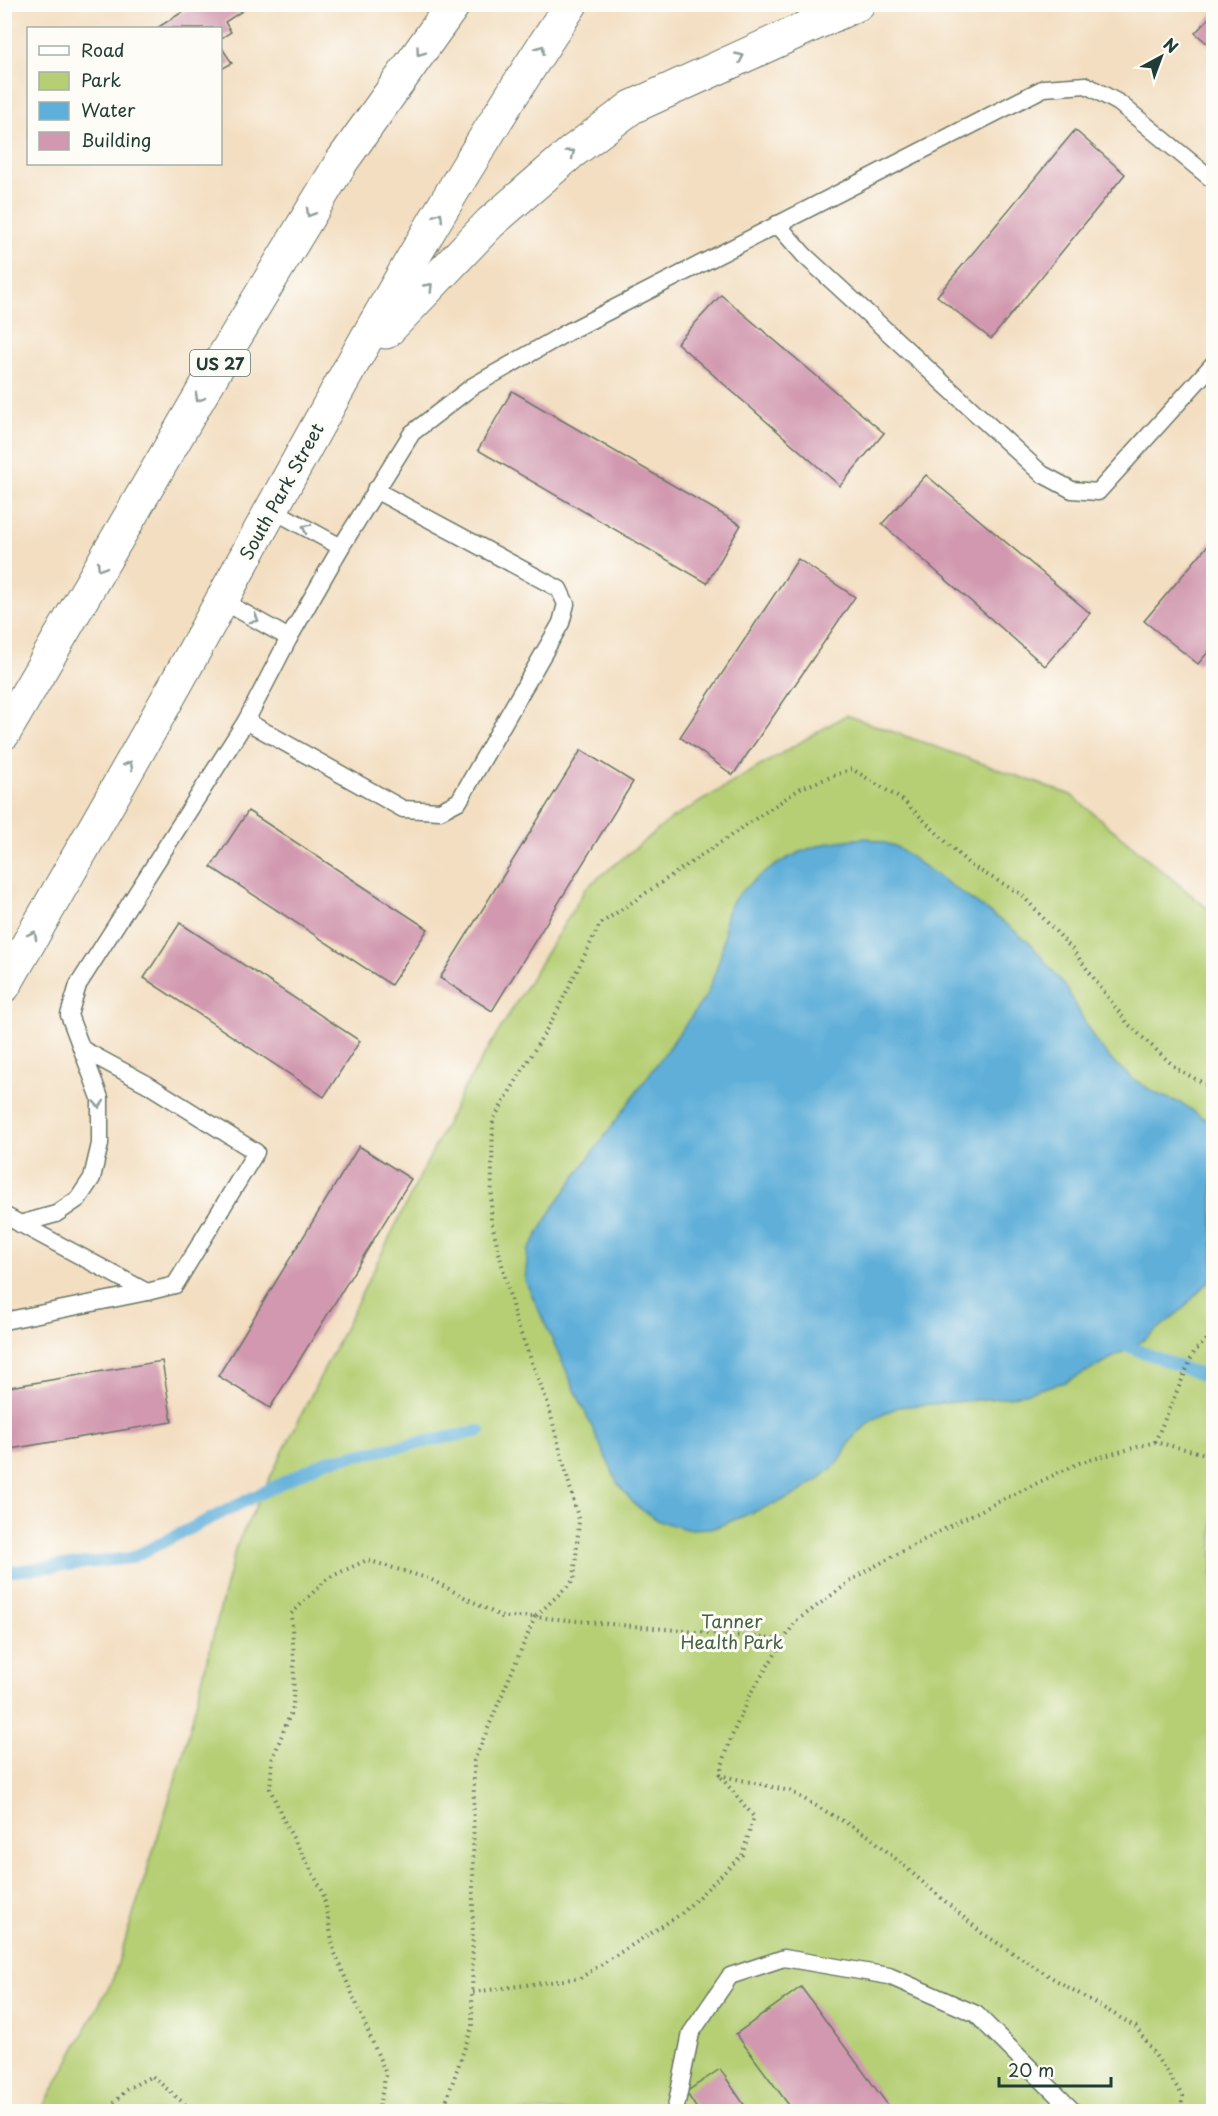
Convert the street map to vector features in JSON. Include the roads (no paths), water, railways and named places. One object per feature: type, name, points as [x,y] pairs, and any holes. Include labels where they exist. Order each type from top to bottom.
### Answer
[{"type":"main road","name":"US 27","points":[[4,733],[213,374],[342,161],[454,4]]},
{"type":"main road","name":"South Park Street","points":[[4,986],[345,374],[516,87],[571,4]]},
{"type":"main road","points":[[345,374],[490,223],[572,152],[632,107],[858,4]]},
{"type":"lane","points":[[20,1224],[56,1214],[78,1199],[92,1178],[100,1144],[100,1098],[69,1015],[78,985],[246,721],[289,638],[341,547],[412,433],[473,386],[566,333],[1044,88],[1086,85],[1094,89],[1119,103],[1214,181]]},
{"type":"lane","points":[[777,224],[804,255],[1042,474],[1071,490],[1098,492],[1214,363]]},
{"type":"lane","points":[[246,721],[403,809],[440,811],[459,801],[561,623],[566,604],[559,589],[375,490]]},
{"type":"lane","points":[[271,509],[341,547]]},
{"type":"lane","points":[[221,600],[289,638]]},
{"type":"lane","points":[[4,1321],[147,1292],[175,1284],[256,1152],[147,1084],[82,1048]]},
{"type":"lane","points":[[4,1215],[147,1292]]},
{"type":"lane","points":[[675,2112],[691,2033],[730,1976],[784,1958],[889,1976],[976,2014],[1074,2112]]},
{"type":"water","points":[[868,838],[895,846],[1032,945],[1067,989],[1094,1039],[1112,1061],[1133,1079],[1157,1094],[1183,1104],[1213,1125],[1213,1276],[1184,1308],[1162,1326],[1139,1343],[1090,1370],[1065,1382],[1010,1397],[898,1407],[872,1420],[852,1439],[838,1463],[817,1481],[793,1496],[714,1528],[686,1529],[659,1521],[636,1506],[618,1484],[525,1280],[528,1251],[557,1202],[706,996],[720,957],[726,916],[730,905],[762,874],[790,857],[821,845]]},
{"type":"waterway","points":[[1117,1342],[1214,1380]]},
{"type":"waterway","points":[[4,1572],[131,1558],[326,1461],[480,1431]]},
{"type":"park label","name":"Tanner Health Park","points":[[732,1630]]}]
